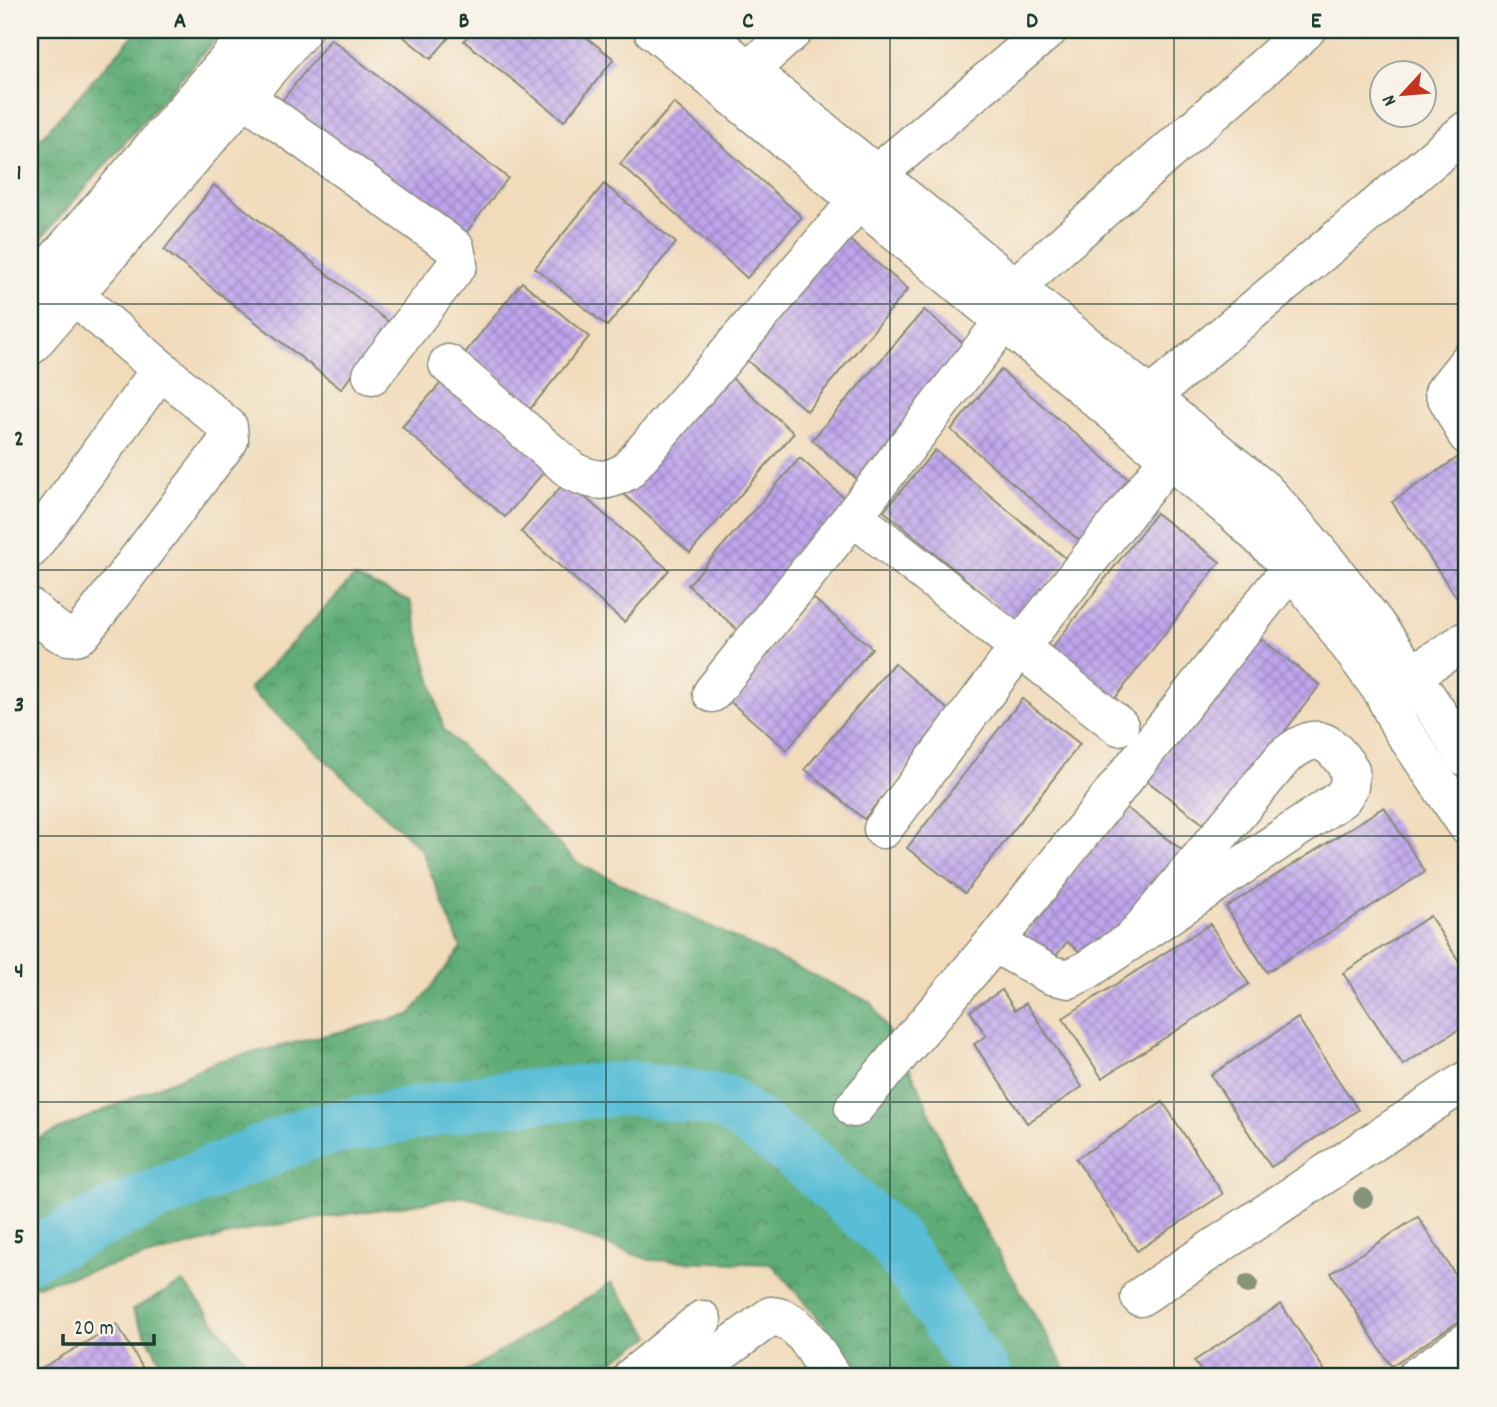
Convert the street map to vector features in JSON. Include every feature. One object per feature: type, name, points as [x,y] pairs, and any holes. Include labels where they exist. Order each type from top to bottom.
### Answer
[{"type":"street","points":[[30,346],[302,30]]},
{"type":"street","points":[[653,30],[867,188],[1010,304],[1169,459],[1238,516],[1285,545]]},
{"type":"street","points":[[699,30],[749,70],[867,188]]},
{"type":"street","points":[[749,70],[794,30]]},
{"type":"street","points":[[448,364],[573,472],[598,482],[617,477],[627,471],[867,188],[1048,30]]},
{"type":"street","points":[[712,693],[853,516],[1010,304],[1306,30]]},
{"type":"street","points":[[30,290],[233,37]]},
{"type":"street","points":[[244,97],[455,248],[458,264],[372,376]]},
{"type":"street","points":[[1150,397],[1467,130]]},
{"type":"street","points":[[30,608],[66,637],[75,638],[82,633],[229,440],[228,426],[74,295]]},
{"type":"street","points":[[1010,304],[1150,397],[1264,490],[1285,545],[1398,684],[1467,758]]},
{"type":"street","points":[[1467,363],[1444,391],[1467,435]]},
{"type":"street","points":[[30,549],[161,369]]},
{"type":"street","points":[[883,829],[1019,648],[1169,459]]},
{"type":"street","points":[[853,516],[1119,726]]},
{"type":"street","points":[[854,1108],[994,943],[1285,545]]},
{"type":"street","points":[[1398,684],[1467,640]]},
{"type":"street","points":[[1398,684],[1400,726],[1467,825]]},
{"type":"street","points":[[994,943],[1051,975],[1069,979],[1087,970],[1342,798],[1349,787],[1350,769],[1336,750],[1316,740],[1303,742],[1284,757],[1134,938]]},
{"type":"street","points":[[1140,1297],[1467,1080]]},
{"type":"street","points":[[688,1377],[771,1316],[781,1317],[795,1324],[832,1377]]},
{"type":"street","points":[[632,1377],[702,1320]]},
{"type":"street","points":[[1416,1377],[1467,1342]]},
{"type":"green space","points":[[138,30],[223,30],[30,251],[30,150]]},
{"type":"green space","points":[[354,577],[410,601],[444,730],[577,863],[872,1003],[918,1084],[957,1181],[1070,1377],[869,1377],[772,1264],[650,1260],[466,1196],[257,1228],[30,1287],[30,1142],[218,1061],[410,1015],[461,948],[421,849],[249,689]]},
{"type":"green space","points":[[183,1282],[259,1377],[169,1377],[132,1310]]},
{"type":"green space","points":[[612,1283],[651,1336],[588,1377],[458,1377]]},
{"type":"building","points":[[395,30],[455,30],[431,59]]},
{"type":"building","points":[[472,30],[577,30],[614,59],[564,121],[464,41]]},
{"type":"building","points":[[331,39],[508,178],[458,243],[280,103]]},
{"type":"building","points":[[674,103],[802,217],[747,278],[620,164]]},
{"type":"building","points":[[604,184],[676,243],[607,326],[535,268]]},
{"type":"building","points":[[214,185],[391,324],[341,389],[164,250]]},
{"type":"building","points":[[840,232],[908,289],[807,411],[738,353]]},
{"type":"building","points":[[522,282],[589,337],[526,414],[460,359]]},
{"type":"building","points":[[924,310],[977,355],[865,486],[812,440]]},
{"type":"building","points":[[1001,370],[1138,487],[1087,547],[951,430]]},
{"type":"building","points":[[724,371],[794,433],[690,553],[620,491]]},
{"type":"building","points":[[447,376],[549,466],[505,517],[402,427]]},
{"type":"building","points":[[935,450],[1068,560],[1017,622],[884,511]]},
{"type":"building","points":[[1460,456],[1467,467],[1467,613],[1392,502]]},
{"type":"building","points":[[800,458],[852,505],[740,632],[688,585]]},
{"type":"building","points":[[566,481],[669,570],[624,622],[521,532]]},
{"type":"building","points":[[1156,513],[1220,562],[1112,702],[1048,653]]},
{"type":"building","points":[[813,598],[872,648],[787,750],[728,700]]},
{"type":"building","points":[[1256,635],[1320,685],[1210,829],[1146,780]]},
{"type":"building","points":[[894,663],[953,714],[864,819],[805,769]]},
{"type":"building","points":[[1022,699],[1080,744],[965,893],[907,848]]},
{"type":"building","points":[[1124,806],[1183,851],[1113,943],[1088,958],[1067,942],[1048,966],[1019,943]]},
{"type":"building","points":[[1384,807],[1425,872],[1267,972],[1226,907]]},
{"type":"building","points":[[1430,916],[1467,974],[1467,1024],[1403,1065],[1343,973]]},
{"type":"building","points":[[1210,924],[1249,984],[1102,1078],[1063,1018]]},
{"type":"building","points":[[1002,990],[1015,1010],[1026,1003],[1082,1087],[1027,1123],[974,1044],[986,1036],[970,1011]]},
{"type":"building","points":[[1298,1018],[1358,1110],[1271,1167],[1211,1075]]},
{"type":"building","points":[[1163,1102],[1223,1194],[1137,1251],[1076,1159]]},
{"type":"building","points":[[1418,1217],[1467,1293],[1467,1316],[1391,1366],[1331,1273]]},
{"type":"building","points":[[1281,1304],[1329,1377],[1205,1377],[1194,1361]]},
{"type":"building","points":[[117,1324],[148,1377],[30,1377],[30,1375]]},
{"type":"waterway","points":[[30,1254],[142,1201],[308,1133],[488,1100],[631,1088],[725,1102],[803,1159],[893,1240],[985,1377]]}]
